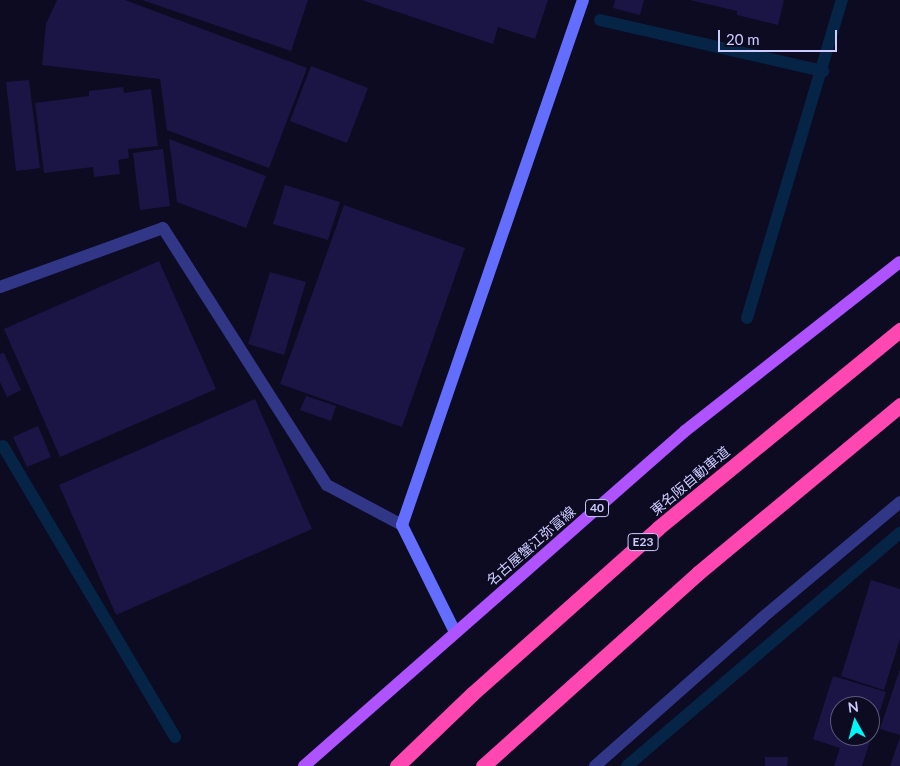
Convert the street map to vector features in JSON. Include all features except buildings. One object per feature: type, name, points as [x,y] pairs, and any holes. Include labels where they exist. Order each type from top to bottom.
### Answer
[{"type":"highway","name":"東名阪自動車道","points":[[397,766],[472,694],[658,528],[900,330]]},
{"type":"highway","points":[[483,766],[698,573],[900,405]]},
{"type":"main road","name":"名古屋蟹江弥富線","points":[[304,766],[686,431],[900,262]]},
{"type":"street","points":[[402,525],[583,0]]},
{"type":"street","points":[[0,286],[163,228],[327,485],[402,525],[455,632]]},
{"type":"street","points":[[595,766],[762,618],[900,502]]},
{"type":"waterway","points":[[747,318],[842,0]]},
{"type":"waterway","points":[[600,20],[823,71]]},
{"type":"waterway","points":[[3,446],[175,737]]},
{"type":"waterway","points":[[627,766],[900,533]]}]
